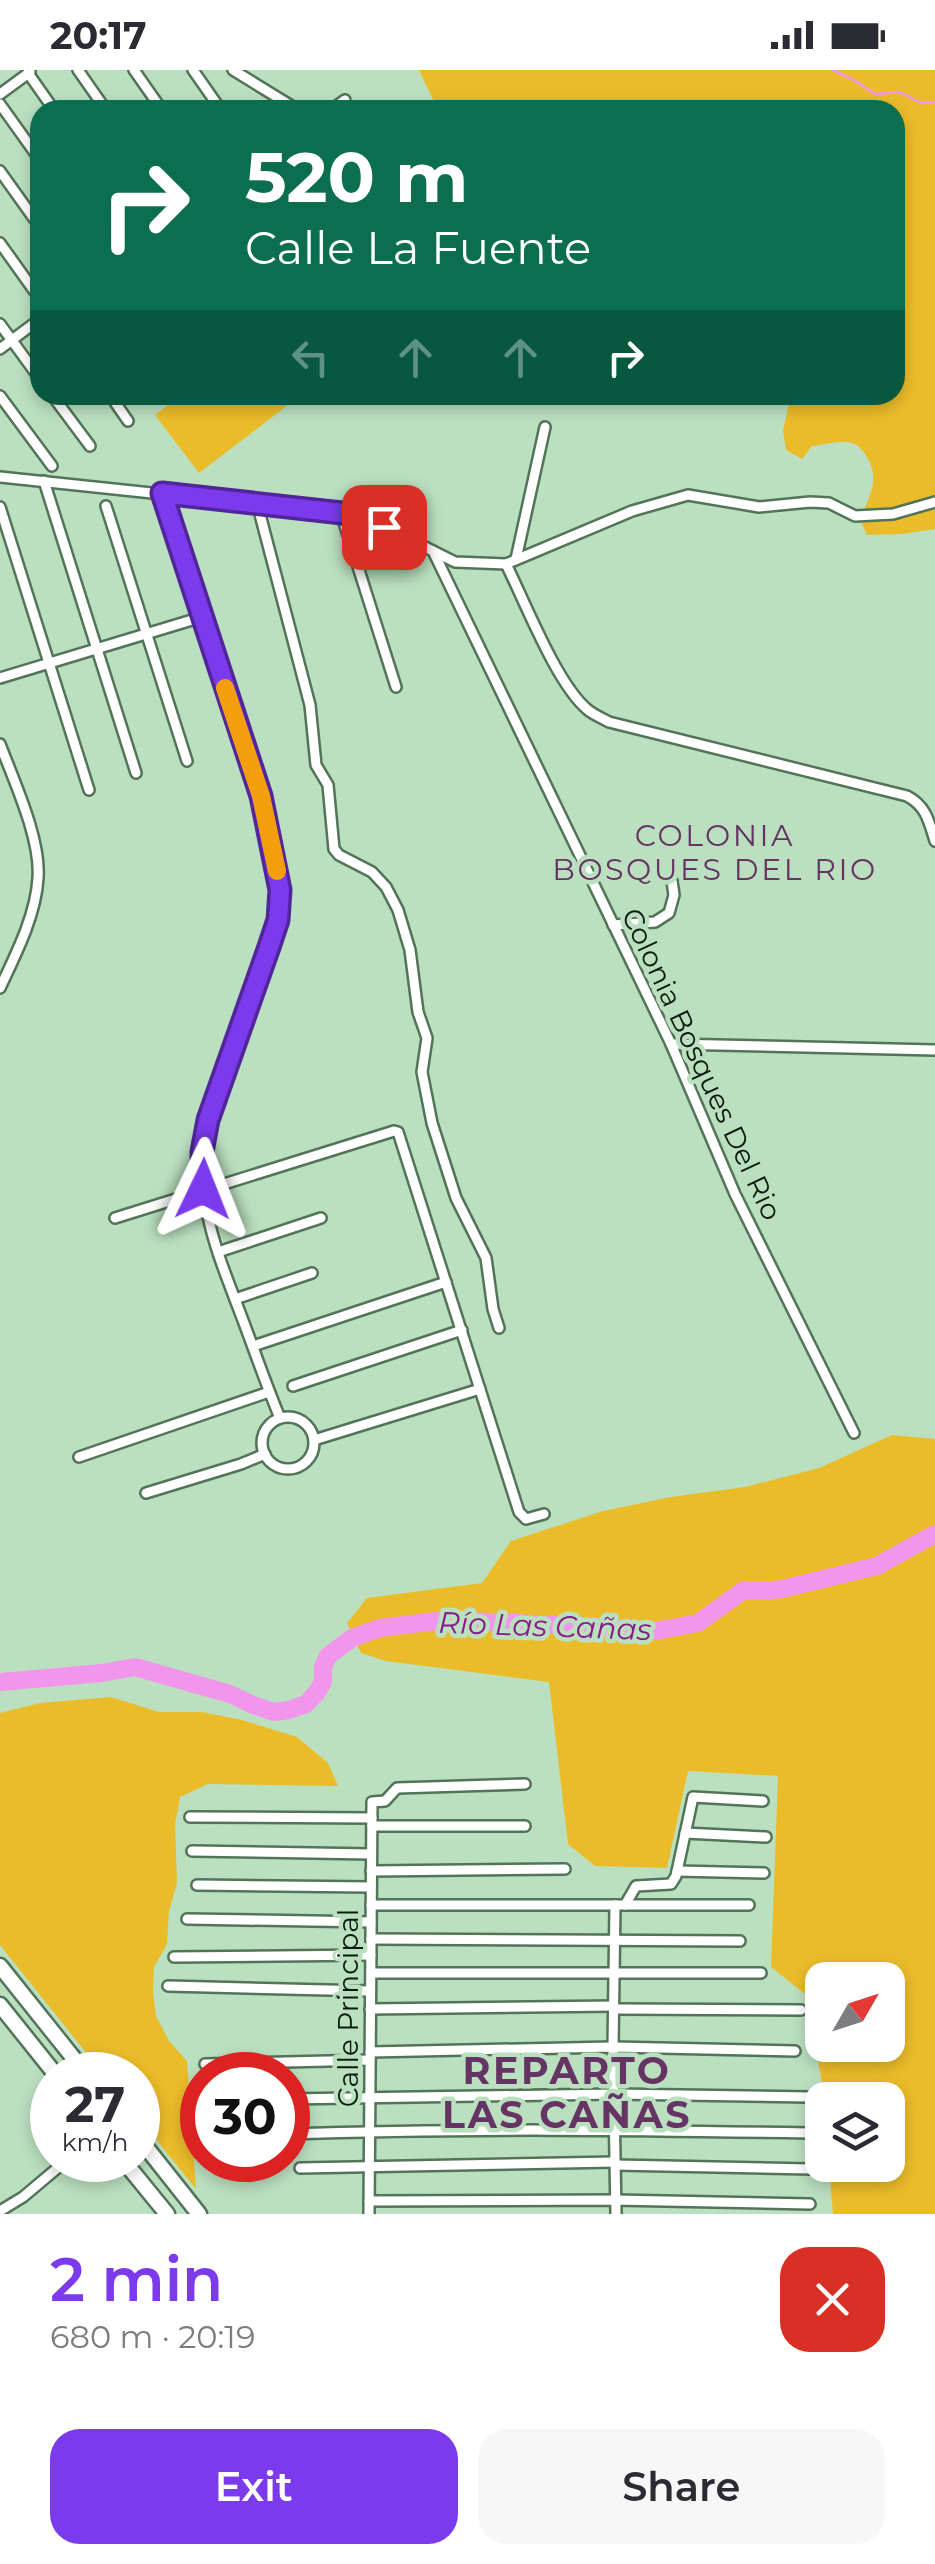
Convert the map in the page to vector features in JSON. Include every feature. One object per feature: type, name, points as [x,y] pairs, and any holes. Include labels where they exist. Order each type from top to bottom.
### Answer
[{"type":"highway","points":[[0,1966],[69,2052]]},
{"type":"highway","points":[[0,2005],[38,2052]]},
{"type":"highway","points":[[160,2165],[199,2214]]},
{"type":"highway","points":[[141,2182],[167,2214]]},
{"type":"street","points":[[78,70],[99,100]]},
{"type":"street","points":[[134,70],[155,100]]},
{"type":"street","points":[[193,70],[214,100]]},
{"type":"street","points":[[233,70],[282,100]]},
{"type":"street","points":[[0,94],[30,72],[48,100]]},
{"type":"street","points":[[0,104],[30,146]]},
{"type":"street","points":[[0,170],[30,213]]},
{"type":"street","points":[[0,243],[30,285]]},
{"type":"street","points":[[0,324],[30,364]]},
{"type":"street","points":[[0,349],[30,327]]},
{"type":"street","points":[[0,396],[52,466]]},
{"type":"street","points":[[59,405],[90,446]]},
{"type":"street","points":[[117,405],[128,421]]},
{"type":"street","points":[[545,427],[511,561],[559,672],[589,711],[609,722],[906,796],[925,810],[935,841]]},
{"type":"street","points":[[0,476],[342,513],[384,527],[455,562],[511,561],[632,511],[688,495],[759,507],[829,503],[855,516],[912,510],[935,498]]},
{"type":"street","points":[[44,481],[136,772]]},
{"type":"street","points":[[162,493],[261,796],[280,890],[278,920],[208,1120],[202,1152],[207,1217],[280,1418]]},
{"type":"street","points":[[257,504],[310,705],[316,765],[328,785],[334,850],[338,856],[372,872],[386,886],[398,910],[410,950],[418,1012],[427,1038],[422,1072],[432,1123],[456,1198],[486,1258],[499,1328]]},
{"type":"street","points":[[106,506],[187,761]]},
{"type":"street","points":[[0,507],[90,790]]},
{"type":"street","points":[[342,513],[396,687]]},
{"type":"street","name":"Colonia Bosques Del Rio","points":[[433,551],[671,1044],[735,1194],[854,1433]]},
{"type":"street","points":[[0,678],[202,617]]},
{"type":"street","points":[[0,744],[26,817],[38,861],[38,878],[23,935],[0,988]]},
{"type":"street","points":[[613,925],[655,922],[669,913],[674,895],[672,881]]},
{"type":"street","points":[[671,1044],[935,1050]]},
{"type":"street","points":[[115,1218],[398,1132],[519,1512],[526,1519],[544,1514]]},
{"type":"street","points":[[218,1252],[321,1218]]},
{"type":"street","points":[[236,1299],[312,1274]]},
{"type":"street","points":[[253,1346],[446,1282]]},
{"type":"street","points":[[293,1386],[462,1330]]},
{"type":"street","points":[[314,1440],[480,1388]]},
{"type":"street","points":[[80,1457],[269,1392]]},
{"type":"street","points":[[280,1418],[295,1418],[312,1432],[314,1440],[310,1457],[296,1468],[278,1467],[265,1454],[262,1437],[266,1428],[280,1418]]},
{"type":"street","points":[[146,1493],[265,1454]]},
{"type":"street","name":"Calle Principal","points":[[369,2214],[372,1802],[385,1800],[398,1788],[525,1784]]},
{"type":"street","points":[[616,2214],[613,2047],[615,1939],[620,1905],[636,1886],[670,1884],[677,1871],[693,1797],[763,1801]]},
{"type":"street","points":[[190,1817],[525,1826]]},
{"type":"street","points":[[685,1833],[766,1837]]},
{"type":"street","points":[[192,1851],[372,1854]]},
{"type":"street","points":[[371,1871],[565,1869]]},
{"type":"street","points":[[677,1871],[764,1873]]},
{"type":"street","points":[[198,1886],[371,1887]]},
{"type":"street","points":[[371,1905],[748,1904]]},
{"type":"street","points":[[187,1919],[371,1922]]},
{"type":"street","points":[[371,1940],[740,1941]]},
{"type":"street","points":[[174,1957],[371,1955]]},
{"type":"street","points":[[370,1973],[761,1973]]},
{"type":"street","points":[[168,1986],[370,1992]]},
{"type":"street","points":[[370,2009],[801,2010]]},
{"type":"street","points":[[310,2059],[613,2047],[795,2052]]},
{"type":"street","points":[[310,2098],[614,2094],[805,2097]]},
{"type":"street","points":[[310,2133],[615,2130],[805,2133]]},
{"type":"street","points":[[310,2168],[615,2163],[805,2169]]},
{"type":"street","points":[[0,2211],[42,2182]]},
{"type":"street","points":[[369,2201],[810,2204]]},
{"type":"shaded area","points":[[419,70],[935,70],[935,529],[867,535],[860,519],[872,489],[873,474],[863,452],[852,443],[837,442],[812,446],[802,459],[786,450],[783,431],[789,405],[905,405],[905,100],[433,100]]},
{"type":"shaded area","points":[[168,405],[288,405],[199,473],[155,415]]},
{"type":"shaded area","points":[[892,1435],[935,1439],[935,2214],[833,2214],[830,2182],[905,2182],[905,2082],[822,2082],[818,2062],[905,2062],[905,1962],[805,1962],[805,1994],[771,1967],[778,1776],[688,1771],[667,1868],[595,1866],[568,1844],[549,1682],[386,1661],[361,1653],[347,1623],[367,1598],[482,1583],[511,1541],[603,1511],[745,1487],[819,1468]]},
{"type":"shaded area","points":[[111,1697],[159,1712],[202,1712],[242,1720],[297,1737],[328,1763],[338,1786],[208,1784],[180,1797],[175,1825],[177,1883],[169,1911],[167,1944],[154,1967],[153,1993],[156,2016],[180,2053],[180,2169],[160,2144],[160,2052],[86,2052],[0,1945],[0,1713],[40,1703]]},
{"type":"waterway","points":[[833,70],[875,94],[900,92],[921,103],[935,102]]},
{"type":"waterway","name":"Río Las Cañas","points":[[0,1682],[135,1667],[230,1694],[274,1712],[289,1710],[306,1704],[317,1692],[328,1656],[352,1638],[380,1628],[445,1620],[650,1632],[698,1623],[744,1590],[782,1589],[877,1566],[935,1534]]},
{"type":"slow traffic","points":[[225,688],[261,796],[277,871]]},
{"type":"district","name":"COLONIA BOSQUES DEL RIO","points":[[715,852]]},
{"type":"district","name":"REPARTO LAS CAÑAS","points":[[567,2092]]},
{"type":"route","points":[[203,1189],[202,1152],[208,1120],[278,920],[280,890],[261,796],[162,493],[342,513],[384,527]]}]
